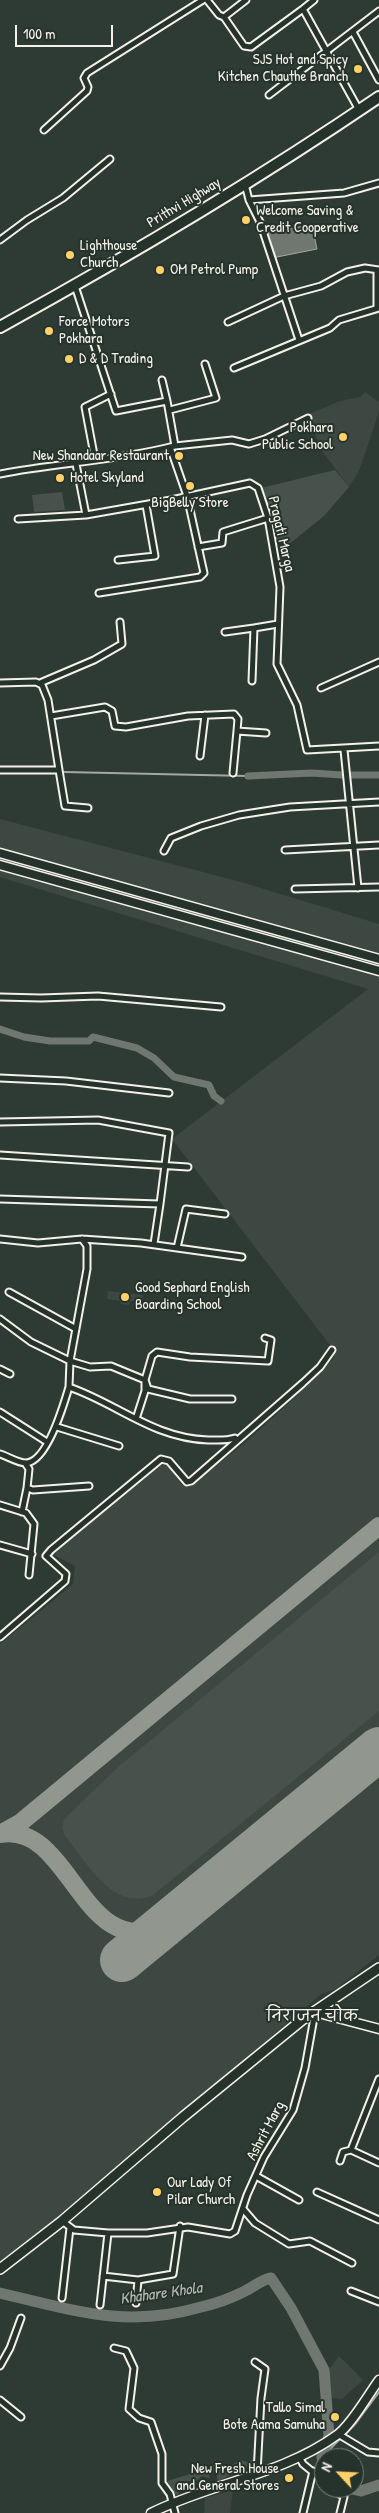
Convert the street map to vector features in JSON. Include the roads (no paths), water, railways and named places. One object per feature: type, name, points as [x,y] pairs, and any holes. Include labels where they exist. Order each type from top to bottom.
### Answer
[{"type":"highway","name":"Prithvi Highway","points":[[0,327],[75,286],[244,184],[379,97]]},
{"type":"main road","points":[[0,2269],[62,2221],[183,2117],[302,2020],[379,1968]]},
{"type":"street","points":[[44,130],[87,91],[88,87],[84,78],[87,73],[203,0]]},
{"type":"street","points":[[207,0],[219,15],[224,17],[247,48],[251,47],[314,0]]},
{"type":"street","points":[[224,17],[246,0]]},
{"type":"street","points":[[303,9],[360,110]]},
{"type":"street","points":[[269,95],[379,11]]},
{"type":"street","points":[[353,32],[379,80]]},
{"type":"street","points":[[0,240],[27,220],[63,198],[110,159]]},
{"type":"street","points":[[249,200],[344,193],[379,183]]},
{"type":"street","points":[[244,184],[249,200],[260,222],[299,340]]},
{"type":"street","points":[[228,322],[284,296],[321,286],[347,272],[365,268],[378,270],[378,308],[340,320],[330,328],[234,368]]},
{"type":"street","points":[[75,286],[116,411],[167,401]]},
{"type":"street","points":[[170,410],[216,398],[205,364]]},
{"type":"street","points":[[99,594],[200,577],[204,574],[187,496],[172,446],[170,410],[162,380]]},
{"type":"street","points":[[96,460],[85,407],[111,394]]},
{"type":"street","points":[[0,474],[41,466],[76,464],[141,454],[172,446],[232,440],[249,444],[264,440],[308,418]]},
{"type":"street","points":[[76,464],[86,515]]},
{"type":"street","name":"Pragati Marga","points":[[18,519],[86,515],[146,505],[250,483],[258,488],[268,518],[280,588],[277,664],[297,705],[307,750],[344,750],[379,746]]},
{"type":"street","points":[[118,560],[155,556],[146,505]]},
{"type":"street","points":[[198,547],[222,542],[223,532],[268,518]]},
{"type":"street","points":[[0,683],[40,683],[94,660],[122,644],[120,622]]},
{"type":"street","points":[[224,632],[278,624]]},
{"type":"street","points":[[252,681],[254,628]]},
{"type":"street","points":[[321,688],[379,662]]},
{"type":"street","points":[[40,683],[46,691],[65,806],[88,808]]},
{"type":"street","points":[[50,716],[106,707],[112,711],[116,726],[126,727],[188,716],[234,714],[238,719],[233,773]]},
{"type":"street","points":[[200,756],[205,715]]},
{"type":"street","points":[[237,731],[266,733]]},
{"type":"street","points":[[344,750],[358,888]]},
{"type":"street","points":[[0,770],[59,770]]},
{"type":"street","points":[[164,851],[171,838],[201,826],[239,816],[290,806],[379,802]]},
{"type":"street","points":[[286,850],[379,845]]},
{"type":"street","points":[[0,853],[379,959]]},
{"type":"street","points":[[0,865],[379,971]]},
{"type":"street","points":[[295,889],[379,887]]},
{"type":"street","points":[[0,997],[98,996],[221,1006]]},
{"type":"street","points":[[0,1078],[66,1081],[169,1093]]},
{"type":"street","points":[[0,1122],[98,1120],[169,1133],[154,1244]]},
{"type":"street","points":[[0,1155],[188,1167]]},
{"type":"street","points":[[0,1199],[160,1204]]},
{"type":"street","points":[[177,1248],[186,1208],[224,1214]]},
{"type":"street","points":[[0,1240],[38,1243],[82,1240],[154,1244],[242,1257]]},
{"type":"street","points":[[0,1454],[25,1463],[34,1461],[57,1427],[69,1387],[70,1361],[87,1269],[87,1246],[82,1240]]},
{"type":"street","points":[[9,1292],[76,1330]]},
{"type":"street","points":[[0,1319],[31,1342],[70,1361],[90,1367],[112,1366],[146,1380]]},
{"type":"street","points":[[136,1419],[145,1391],[152,1356],[157,1352],[190,1357],[268,1362],[272,1340],[265,1338]]},
{"type":"street","points":[[0,1636],[65,1581],[66,1574],[46,1556],[51,1550],[161,1459],[169,1461],[187,1482],[191,1481],[303,1383],[320,1367],[332,1350]]},
{"type":"street","points":[[0,1369],[10,1374]]},
{"type":"street","points":[[146,1380],[148,1389],[190,1399],[232,1399]]},
{"type":"street","points":[[69,1387],[164,1433],[186,1437],[228,1440],[235,1438]]},
{"type":"street","points":[[0,1412],[47,1442]]},
{"type":"street","points":[[57,1427],[119,1446]]},
{"type":"street","points":[[22,1512],[29,1469],[25,1463]]},
{"type":"street","points":[[27,1488],[32,1490],[89,1486]]},
{"type":"street","points":[[0,1505],[22,1512],[31,1518],[34,1524],[29,1575]]},
{"type":"street","points":[[0,1545],[32,1554]]},
{"type":"street","points":[[315,2012],[379,2029]]},
{"type":"street","name":"Ashrit Marg","points":[[70,2228],[108,2233],[148,2233],[180,2226],[204,2228],[230,2234],[235,2231],[264,2157],[293,2110],[305,2068],[315,2012]]},
{"type":"street","points":[[351,2150],[379,2079]]},
{"type":"street","points":[[340,2161],[343,2152],[351,2150],[379,2163]]},
{"type":"street","points":[[256,2176],[299,2200]]},
{"type":"street","points":[[317,2192],[379,2220]]},
{"type":"street","points":[[243,2208],[255,2223],[276,2237],[293,2245],[310,2241],[352,2263]]},
{"type":"street","points":[[62,2221],[70,2228],[62,2298]]},
{"type":"street","points":[[103,2276],[138,2280],[172,2274],[180,2226]]},
{"type":"street","points":[[100,2305],[108,2233]]},
{"type":"street","points":[[136,2303],[138,2280]]},
{"type":"street","points":[[351,2291],[379,2302]]},
{"type":"street","points":[[0,2366],[10,2348],[21,2318]]},
{"type":"street","points":[[114,2348],[126,2351],[134,2368],[130,2409],[139,2418],[151,2422],[162,2454],[162,2483],[170,2494],[175,2513]]},
{"type":"street","points":[[256,2362],[265,2369],[261,2398],[257,2473]]},
{"type":"street","points":[[151,2513],[172,2502],[299,2457],[335,2436],[379,2380]]},
{"type":"street","points":[[0,2400],[21,2417]]},
{"type":"street","points":[[335,2436],[368,2452],[379,2452]]},
{"type":"street","points":[[299,2457],[303,2464],[314,2471],[303,2513]]},
{"type":"street","points":[[340,2513],[344,2498]]},
{"type":"waterway","points":[[64,772],[248,776]]},
{"type":"waterway","points":[[248,776],[312,773],[342,775]]},
{"type":"waterway","points":[[350,775],[379,775]]},
{"type":"waterway","points":[[0,1029],[24,1037],[50,1041],[89,1041],[93,1037],[137,1048],[154,1058],[174,1077],[209,1085],[214,1096],[221,1101]]},
{"type":"waterway","name":"Khahare Khola","points":[[0,2293],[100,2315],[148,2316],[174,2313],[216,2303],[271,2278],[291,2308],[324,2370],[329,2436],[325,2448]]},
{"type":"waterway","points":[[344,2436],[379,2392]]},
{"type":"waterway","points":[[331,2448],[340,2439]]},
{"type":"waterway","name":"Khahare Khola","points":[[364,2490],[379,2485]]},
{"type":"place","name":"SJS Hot and Spicy Kitchen Chauthe Branch","points":[[358,69]]},
{"type":"place","name":"Welcome Saving & Credit Cooperative","points":[[246,220]]},
{"type":"place","name":"Lighthouse Church","points":[[70,255]]},
{"type":"place","name":"OM Petrol Pump","points":[[160,270]]},
{"type":"place","name":"Force Motors Pokhara","points":[[49,331]]},
{"type":"place","name":"D & D Trading","points":[[69,359]]},
{"type":"place","name":"Pokhara Public School","points":[[343,437]]},
{"type":"place","name":"New Shandaar Restaurant","points":[[179,456]]},
{"type":"place","name":"Hotel Skyland","points":[[60,478]]},
{"type":"place","name":"BigBelly Store","points":[[190,486]]},
{"type":"place","name":"Good Sephard English Boarding School","points":[[125,1297]]},
{"type":"place","name":"Our Lady Of Pilar Church","points":[[157,2192]]},
{"type":"place","name":"Tallo Simal Bote Aama Samuha","points":[[335,2417]]},
{"type":"place","name":"New Fresh House and General Stores","points":[[289,2478]]},
{"type":"district","name":"निराजन चोक","points":[[312,2017]]}]
